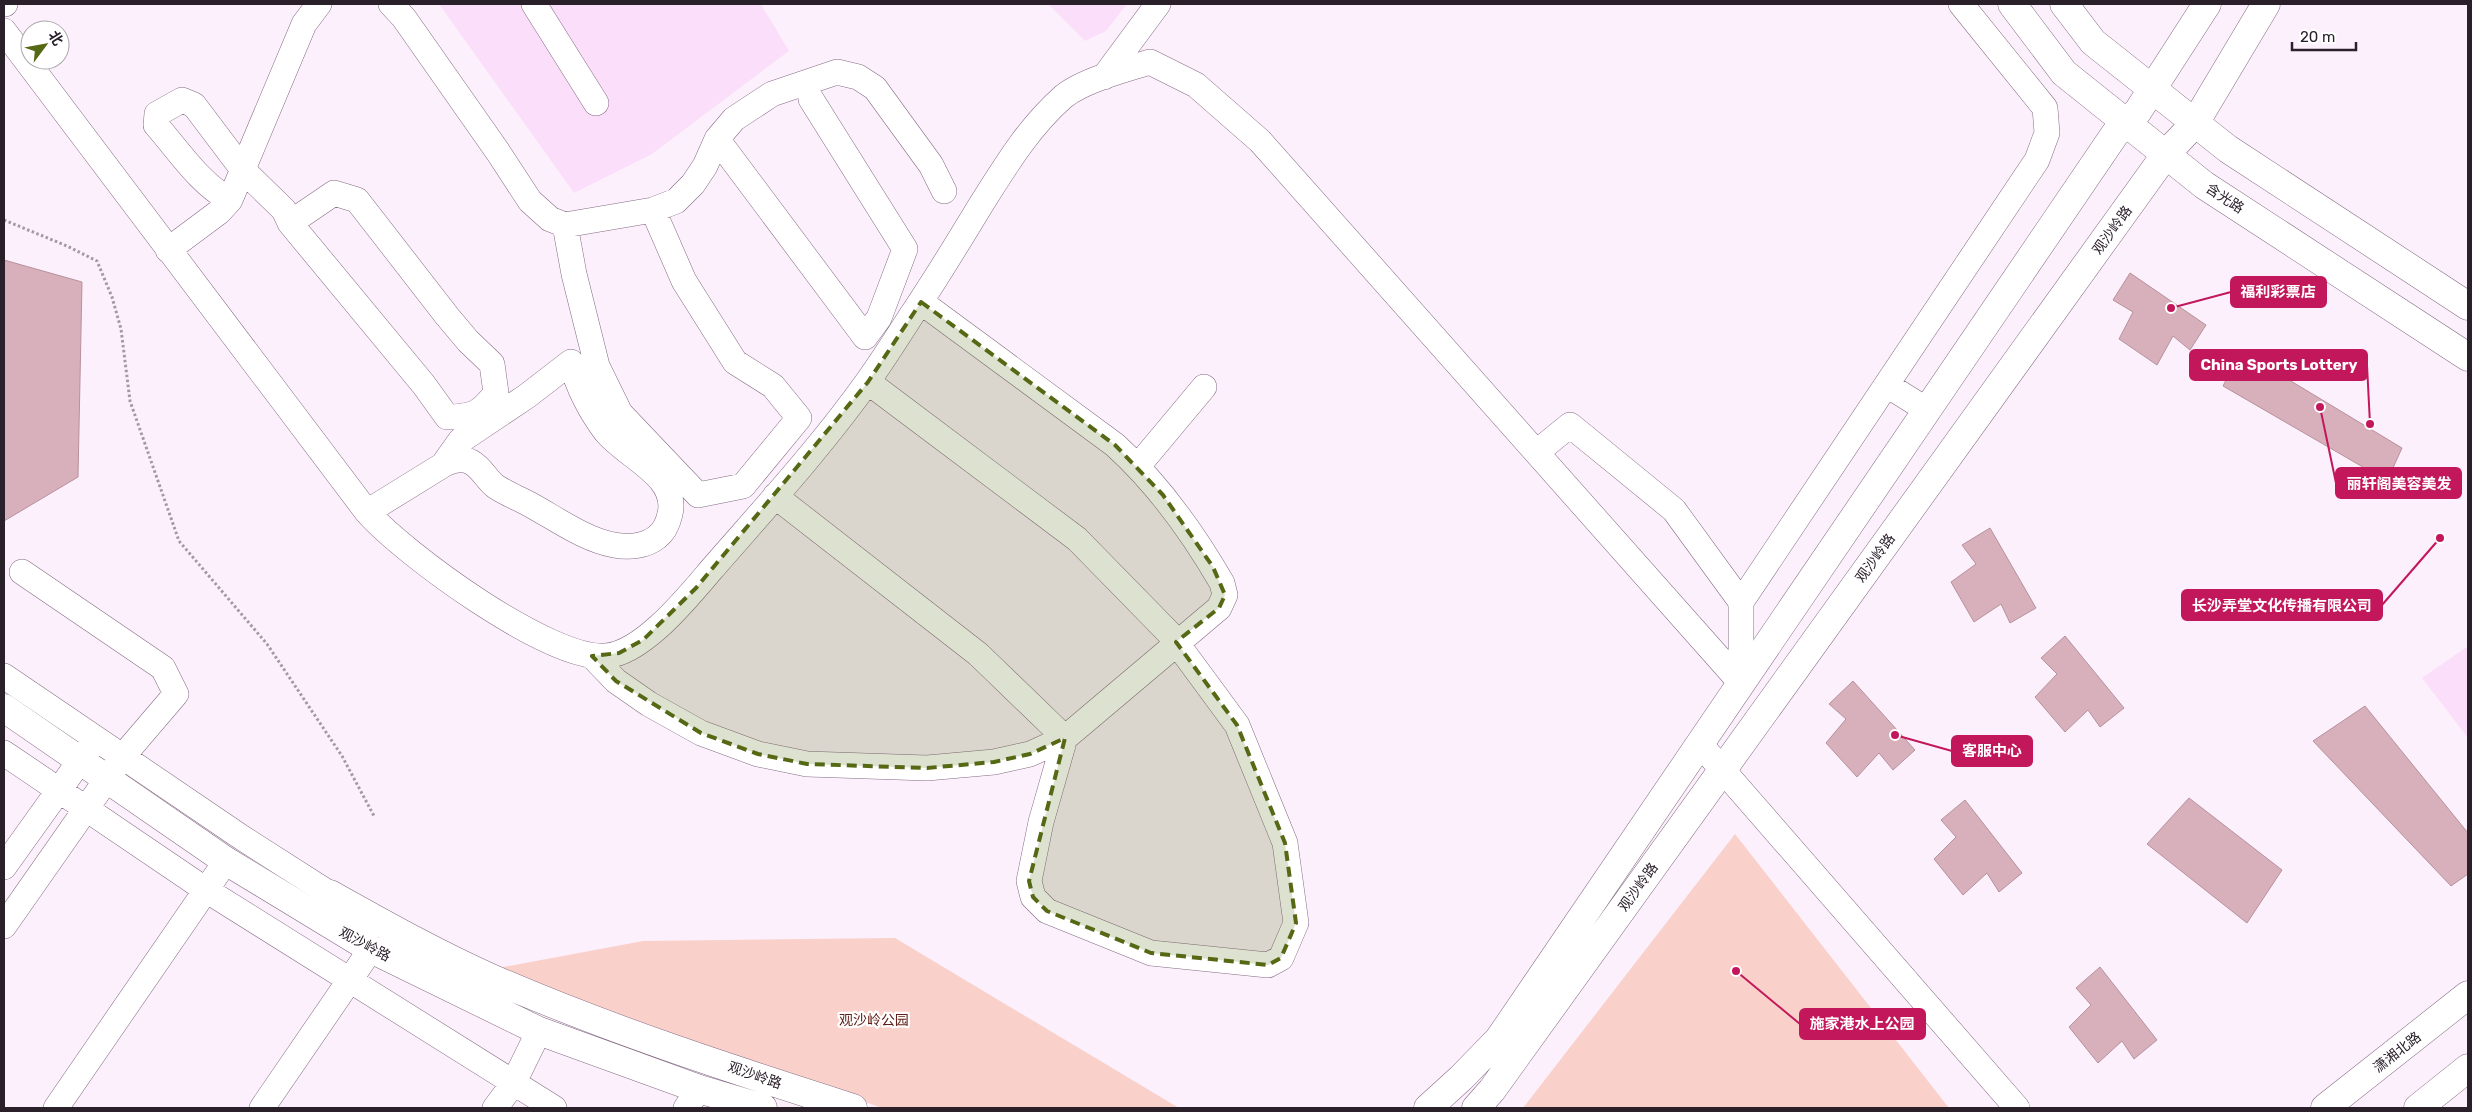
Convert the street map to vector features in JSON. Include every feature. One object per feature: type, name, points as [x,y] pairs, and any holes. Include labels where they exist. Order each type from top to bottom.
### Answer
[{"type":"main road","name":"含光路","points":[[2012,4],[2064,73],[2204,185],[2468,357]]},
{"type":"main road","points":[[2064,4],[2093,42],[2228,149],[2468,306]]},
{"type":"main road","name":"观沙岭路","points":[[1428,1108],[1499,1039],[2115,134],[2138,111],[2207,4]]},
{"type":"main road","name":"观沙岭路","points":[[1476,1108],[1492,1090],[2166,154],[2195,122],[2266,4]]},
{"type":"main road","name":"观沙岭路","points":[[4,708],[226,861],[371,949],[539,1031],[692,1098],[764,1108]]},
{"type":"main road","name":"观沙岭路","points":[[330,894],[406,937],[489,977],[577,1014],[853,1108]]},
{"type":"main road","name":"潇湘北路","points":[[2325,1108],[2468,996]]},
{"type":"main road","points":[[2418,1108],[2468,1068]]},
{"type":"street","points":[[168,250],[219,212],[230,200],[304,24],[319,4]]},
{"type":"street","points":[[391,4],[404,18],[530,201],[550,219],[565,225],[653,210],[676,201],[693,184],[706,166],[716,139],[734,119],[772,94],[813,78],[837,72],[858,77],[875,88],[931,165],[944,191]]},
{"type":"street","points":[[534,4],[596,103]]},
{"type":"street","points":[[1104,77],[1158,4]]},
{"type":"street","points":[[1741,683],[1741,602],[2037,160],[2047,133],[2045,108],[1961,4]]},
{"type":"street","points":[[4,31],[367,512],[384,531],[404,548],[507,620],[544,639],[592,656],[620,653],[643,640],[696,588],[775,496],[868,382],[921,302],[1018,145],[1065,96],[1104,77],[1150,62],[1196,85],[1260,141],[1741,683]]},
{"type":"street","points":[[716,139],[865,337],[878,318],[905,249],[811,99]]},
{"type":"street","points":[[230,200],[214,191],[204,181],[156,125],[157,114],[182,100],[194,105],[243,170],[284,210],[290,223],[424,385],[447,417],[466,417],[482,410],[496,393],[492,364],[468,341],[447,316],[357,200],[334,193],[290,223]]},
{"type":"street","points":[[565,225],[574,274],[597,366],[620,413],[698,494],[743,486],[799,418],[773,386],[735,362],[684,281],[653,210]]},
{"type":"street","points":[[592,656],[616,681],[649,704],[701,733],[758,754],[807,764],[927,768],[994,762],[1030,754],[1065,738],[1176,642],[1219,608],[1225,595],[1222,582],[1162,495],[1138,466],[1115,445],[921,302]]},
{"type":"street","points":[[367,512],[452,460],[470,461],[495,486],[589,536],[614,545],[644,545],[659,536],[668,524],[672,506],[661,478],[621,448],[606,432],[578,388],[571,362],[527,396],[460,441],[443,465]]},
{"type":"street","points":[[868,382],[1077,538],[1176,642],[1237,725],[1285,843],[1296,923],[1281,958],[1268,965],[1151,953],[1047,911],[1034,897],[1029,881],[1041,822],[1065,738]]},
{"type":"street","points":[[1887,385],[1927,410]]},
{"type":"street","points":[[1138,466],[1204,387]]},
{"type":"street","points":[[1537,452],[1570,425],[1674,510],[1741,602]]},
{"type":"street","points":[[775,496],[978,654],[1065,738]]},
{"type":"street","points":[[4,926],[123,756],[176,694],[163,668],[22,572]]},
{"type":"street","points":[[4,676],[241,837],[330,894]]},
{"type":"street","points":[[4,867],[96,738]]},
{"type":"street","points":[[1700,744],[2016,1108]]},
{"type":"street","points":[[4,753],[206,890],[350,982],[554,1108]]},
{"type":"street","points":[[56,1108],[226,861]]},
{"type":"street","points":[[262,1108],[371,949]]},
{"type":"street","points":[[495,1108],[513,1084],[539,1031]]},
{"type":"path","points":[[4,220],[67,246],[97,261],[112,298],[121,329],[130,401],[179,541],[267,644],[342,756],[374,816]]},
{"type":"highlighted area","points":[[921,302],[1115,445],[1163,495],[1213,567],[1225,595],[1219,608],[1176,642],[1237,725],[1285,843],[1296,923],[1281,958],[1268,965],[1151,953],[1047,911],[1033,897],[1029,881],[1065,738],[1030,754],[994,762],[927,768],[807,764],[758,754],[701,733],[616,681],[592,656],[619,653],[643,640],[696,588],[868,382]]},
{"type":"shaded area","points":[[439,4],[761,4],[789,51],[652,154],[574,193]]},
{"type":"shaded area","points":[[1048,4],[1127,4],[1106,31],[1085,41]]},
{"type":"shaded area","points":[[2468,646],[2468,738],[2422,678]]},
{"type":"green space","points":[[1735,834],[1949,1108],[1523,1108]]},
{"type":"green space","name":"观沙岭公园","points":[[895,938],[1179,1108],[882,1108],[493,969],[643,941]]},
{"type":"building","points":[[4,260],[82,282],[78,477],[4,521]]},
{"type":"building","points":[[2130,273],[2206,325],[2190,350],[2173,336],[2157,365],[2119,339],[2133,312],[2113,300]]},
{"type":"building","points":[[2241,351],[2402,448],[2387,481],[2223,386]]},
{"type":"building","points":[[1990,528],[2036,608],[2010,623],[2001,604],[1974,622],[1951,582],[1976,564],[1962,545]]},
{"type":"building","points":[[2065,636],[2124,708],[2100,727],[2088,710],[2065,732],[2035,697],[2057,674],[2041,658]]},
{"type":"building","points":[[1853,681],[1915,750],[1893,770],[1879,753],[1857,777],[1826,743],[1846,719],[1829,704]]},
{"type":"building","points":[[2365,706],[2468,833],[2468,874],[2451,886],[2313,741]]},
{"type":"building","points":[[2189,798],[2282,870],[2247,923],[2147,844]]},
{"type":"building","points":[[1965,800],[2022,873],[1999,892],[1987,873],[1963,895],[1934,859],[1956,837],[1941,820]]},
{"type":"building","points":[[2100,967],[2157,1040],[2134,1059],[2122,1041],[2098,1063],[2069,1027],[2091,1005],[2076,988]]},
{"type":"place","name":"福利彩票店","points":[[2171,308]]},
{"type":"place","name":"丽轩阁美容美发","points":[[2320,407]]},
{"type":"place","name":"China Sports Lottery","points":[[2370,424]]},
{"type":"place","name":"长沙弄堂文化传播有限公司","points":[[2440,538]]},
{"type":"place","name":"客服中心","points":[[1895,735]]},
{"type":"place","name":"施家港水上公园","points":[[1736,971]]}]
